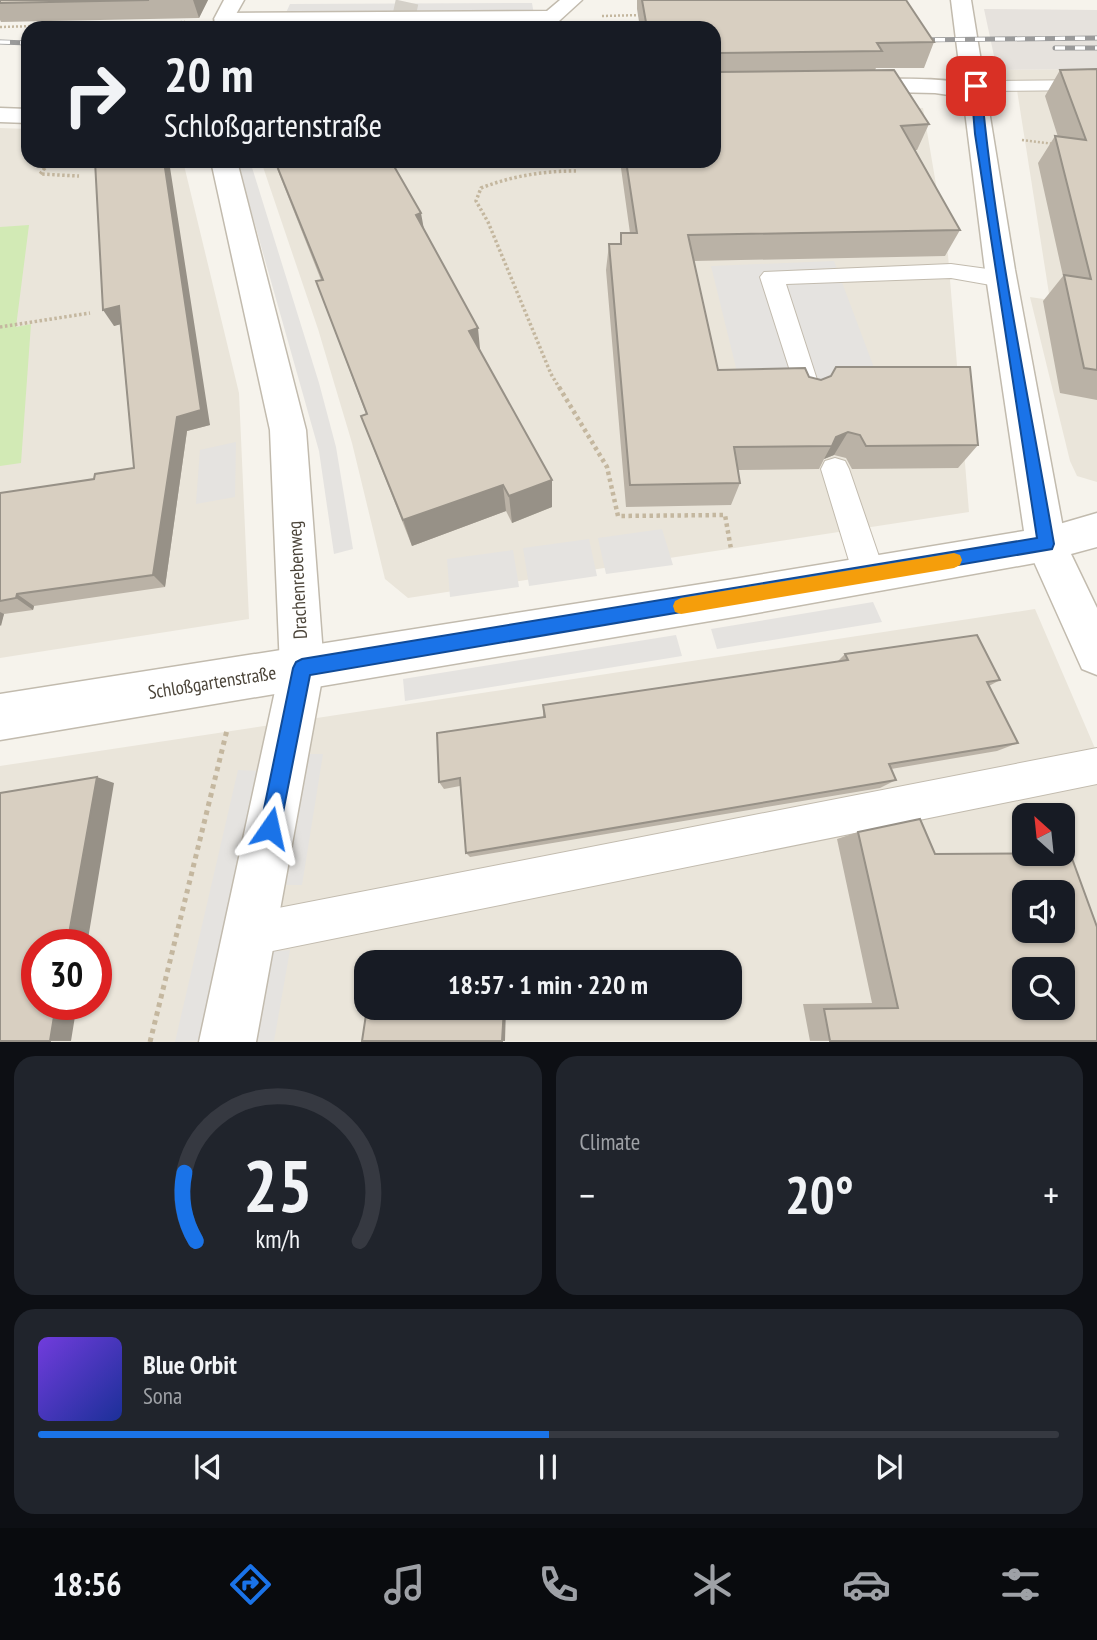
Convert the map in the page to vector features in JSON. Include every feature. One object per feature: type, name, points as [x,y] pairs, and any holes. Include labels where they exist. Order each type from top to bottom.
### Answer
[{"type":"street","points":[[224,21],[234,0]]},
{"type":"street","points":[[291,21],[404,16],[552,17],[572,0]]},
{"type":"street","points":[[961,0],[1002,279],[1046,544],[1097,654]]},
{"type":"street","points":[[836,86],[935,86],[976,89]]},
{"type":"street","points":[[0,115],[21,116]]},
{"type":"street","name":"Drachenrebenweg","points":[[225,168],[288,430],[302,668],[227,1041]]},
{"type":"street","name":"Schloßgartenstraße","points":[[0,717],[740,597],[1046,544],[1097,530]]},
{"type":"lane","points":[[976,89],[1097,85]]},
{"type":"lane","points":[[808,392],[772,276],[951,271],[1002,279]]},
{"type":"lane","points":[[835,469],[869,574]]},
{"type":"lane","points":[[248,935],[1097,766]]},
{"type":"path","points":[[552,17],[644,15]]},
{"type":"path","points":[[618,16],[618,21]]},
{"type":"path","points":[[0,27],[21,27]]},
{"type":"path","points":[[980,134],[1058,145]]},
{"type":"path","points":[[45,168],[40,174],[79,176]]},
{"type":"path","points":[[576,171],[540,170],[504,179],[481,188],[476,201],[488,222],[551,374],[607,467],[618,516],[725,515],[740,597]]},
{"type":"path","points":[[0,327],[90,313]]},
{"type":"path","points":[[150,1041],[239,678]]},
{"type":"shaded area","points":[[532,3],[534,15],[284,17],[290,4]]},
{"type":"shaded area","points":[[984,9],[1097,10],[1097,69],[997,70]]},
{"type":"shaded area","points":[[1097,69],[1097,482],[1077,476],[1070,461],[1030,297],[1050,300],[1017,90],[997,70]]},
{"type":"shaded area","points":[[923,108],[948,255],[969,512],[408,598],[385,579],[352,443],[318,329],[263,168],[721,168],[721,109]]},
{"type":"shaded area","points":[[0,128],[21,129],[21,168],[185,168],[239,393],[249,619],[0,658]]},
{"type":"shaded area","points":[[239,168],[252,168],[319,383],[336,447],[353,549],[334,554],[319,451]]},
{"type":"shaded area","points":[[834,261],[879,381],[739,380],[711,266]]},
{"type":"shaded area","points":[[236,442],[235,497],[196,504],[200,450]]},
{"type":"shaded area","points":[[662,529],[673,565],[606,574],[598,538]]},
{"type":"shaded area","points":[[589,539],[597,576],[529,586],[523,548]]},
{"type":"shaded area","points":[[513,550],[519,587],[450,597],[447,559]]},
{"type":"shaded area","points":[[873,602],[882,622],[717,649],[711,629]]},
{"type":"shaded area","points":[[1035,609],[1097,753],[1097,1041],[0,1042],[0,766]]},
{"type":"shaded area","points":[[676,635],[682,656],[405,701],[403,679]]},
{"type":"shaded area","points":[[301,754],[323,754],[302,885],[278,885]]},
{"type":"shaded area","points":[[238,770],[259,771],[200,1041],[175,1042]]},
{"type":"shaded area","points":[[290,950],[274,1041],[248,1042],[265,952]]},
{"type":"green space","points":[[29,225],[16,327],[31,324],[21,463],[0,466],[0,227]]},
{"type":"building","points":[[0,0],[149,0],[0,3]]},
{"type":"building","points":[[642,0],[906,0],[934,42],[877,43],[882,51],[721,53],[721,21],[646,21]]},
{"type":"building","points":[[1097,69],[1097,370],[1084,368],[1064,275],[1091,279],[1055,136],[1086,140],[1060,70]]},
{"type":"building","points":[[894,70],[929,124],[901,126],[960,230],[688,235],[718,370],[805,368],[809,377],[821,380],[831,376],[836,367],[970,367],[978,445],[866,446],[860,435],[848,432],[836,437],[832,446],[734,447],[740,483],[630,485],[609,244],[621,244],[621,233],[637,233],[627,168],[721,168],[721,72]]},
{"type":"building","points":[[95,168],[165,168],[201,410],[177,417],[153,575],[17,594],[16,598],[0,601],[0,493],[94,479],[95,474],[134,468],[119,306],[103,310]]},
{"type":"building","points":[[278,168],[395,168],[421,213],[416,215],[478,328],[469,331],[552,480],[509,496],[503,485],[403,520],[361,416],[367,414],[316,281],[323,280]]},
{"type":"building","points":[[977,635],[1000,680],[987,682],[1018,743],[889,764],[896,780],[466,853],[460,778],[439,782],[437,733],[545,717],[543,705],[848,660],[845,654]]},
{"type":"building","points":[[97,777],[70,929],[21,929],[21,1020],[53,1020],[50,1041],[0,1041],[0,793]]},
{"type":"building","points":[[920,819],[935,854],[1012,853],[1012,866],[1075,866],[1097,927],[1097,1041],[830,1041],[824,1009],[898,1008],[858,832]]},
{"type":"building","points":[[365,1020],[503,1020],[502,1041],[362,1041]]},
{"type":"tunnel","points":[[404,16],[407,2]]},
{"type":"railway","points":[[915,40],[1097,38]]},
{"type":"railway","points":[[0,42],[21,43]]},
{"type":"railway","points":[[1055,48],[1097,48]]},
{"type":"slow traffic","points":[[681,606],[954,560]]},
{"type":"route","points":[[270,828],[302,668],[1046,544],[1000,270],[980,134],[976,86]]}]
